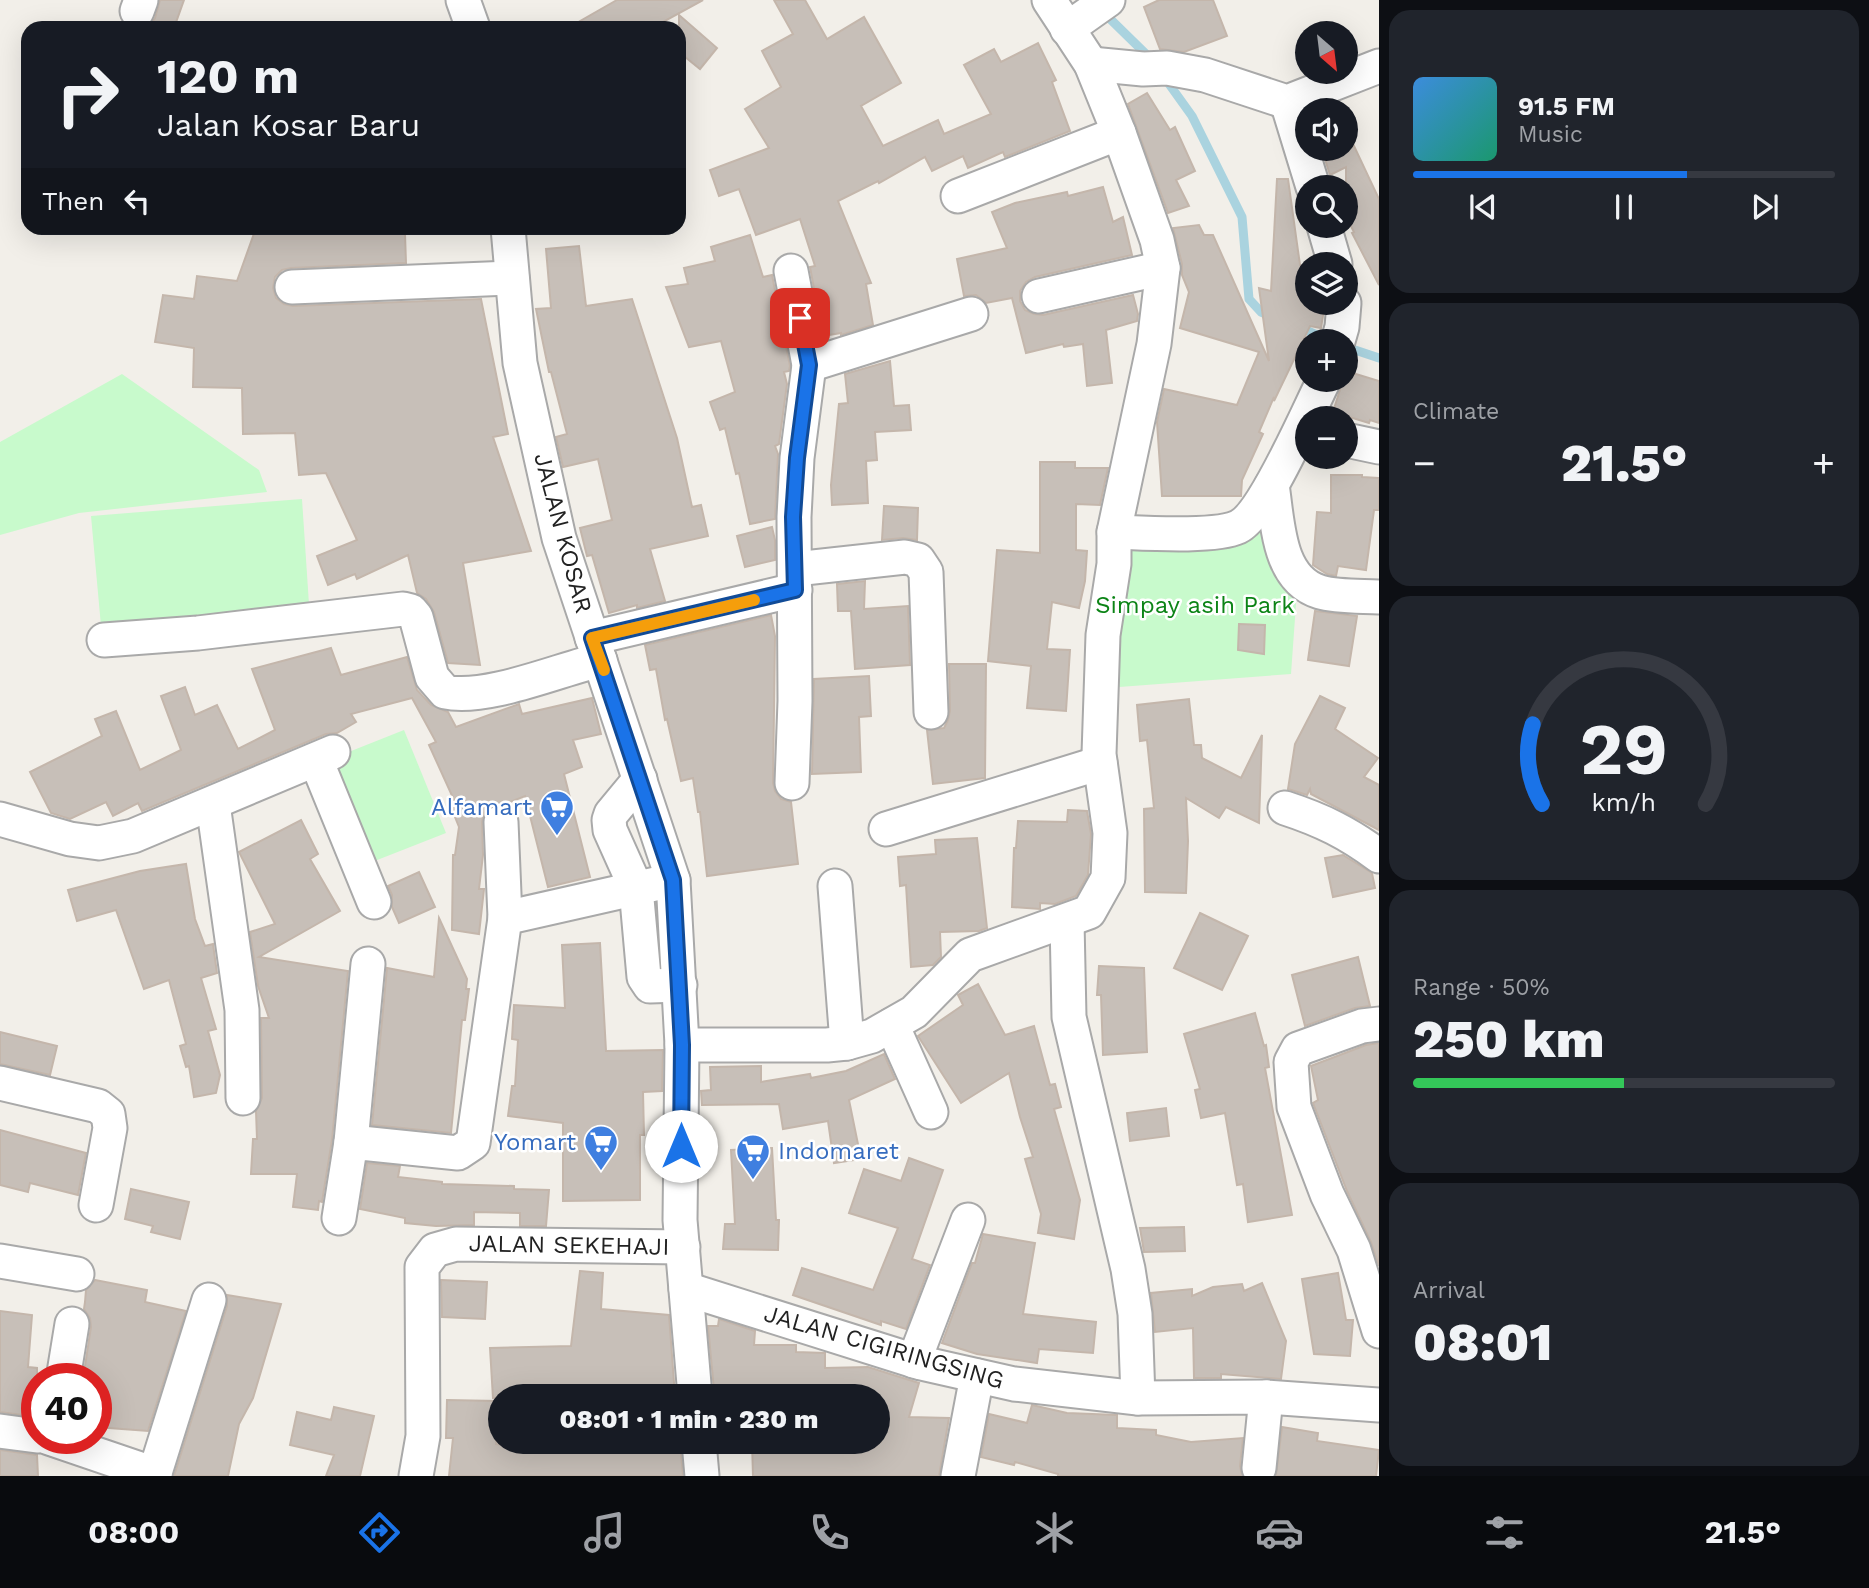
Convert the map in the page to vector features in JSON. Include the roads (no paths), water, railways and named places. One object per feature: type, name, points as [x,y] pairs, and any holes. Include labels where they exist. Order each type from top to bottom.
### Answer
[{"type":"street","points":[[463,0],[470,21]]},
{"type":"street","points":[[682,1045],[827,1045],[872,1036],[914,1012],[970,955],[1089,912],[1108,878],[1110,833],[1100,763],[1103,635],[1114,564],[1114,532],[1154,344],[1163,268],[1157,240],[1091,64],[1087,15],[1049,0]]},
{"type":"street","points":[[1091,64],[1155,68],[1205,75],[1287,102],[1379,66]]},
{"type":"street","points":[[1287,102],[1309,175]]},
{"type":"street","points":[[958,196],[1119,133]]},
{"type":"street","name":"JALAN KOSAR","points":[[509,235],[520,363],[559,538],[673,880],[682,1045],[680,1220],[694,1384]]},
{"type":"street","points":[[1039,296],[1163,268]]},
{"type":"street","points":[[791,271],[809,365],[797,458],[793,517],[795,701],[792,783]]},
{"type":"street","points":[[292,287],[512,278]]},
{"type":"street","points":[[809,365],[971,314]]},
{"type":"street","points":[[1358,443],[1379,447]]},
{"type":"street","points":[[1114,532],[1222,532],[1239,527],[1259,508],[1295,445]]},
{"type":"street","points":[[1272,485],[1283,550],[1290,569],[1304,586],[1322,593],[1379,597]]},
{"type":"street","points":[[104,640],[198,633],[403,609],[411,611],[416,617],[432,677],[444,692],[470,692],[503,687],[596,649],[795,580],[905,558],[918,560],[926,572],[931,712]]},
{"type":"street","points":[[0,819],[70,839],[99,843],[133,836],[325,756],[374,902]]},
{"type":"street","points":[[886,829],[1100,763]]},
{"type":"street","points":[[640,779],[617,806],[609,820],[610,830],[636,888],[644,977],[650,986],[680,985]]},
{"type":"street","points":[[213,804],[242,1010],[243,1098]]},
{"type":"street","points":[[1285,808],[1320,819],[1349,834],[1379,856]]},
{"type":"street","points":[[351,1142],[458,1153],[472,1143],[505,918],[501,822]]},
{"type":"street","points":[[622,858],[656,832]]},
{"type":"street","points":[[505,918],[673,880]]},
{"type":"street","points":[[835,887],[847,1043]]},
{"type":"street","points":[[1066,921],[1069,1017],[1128,1269],[1135,1314],[1138,1398]]},
{"type":"street","points":[[338,1218],[351,1142],[368,964]]},
{"type":"street","points":[[1379,1024],[1362,1026],[1298,1049],[1291,1062],[1294,1107],[1327,1194],[1367,1246],[1379,1331]]},
{"type":"street","points":[[892,1025],[931,1112]]},
{"type":"street","points":[[0,1083],[98,1106],[108,1114],[110,1128],[96,1205]]},
{"type":"street","points":[[914,1361],[968,1220]]},
{"type":"street","name":"JALAN SEKEHAJI","points":[[416,1476],[423,1436],[422,1267],[436,1250],[456,1244],[683,1247]]},
{"type":"street","points":[[0,1261],[77,1274]]},
{"type":"street","name":"JALAN CIGIRINGSING","points":[[686,1289],[914,1361],[1014,1384],[1138,1398],[1266,1397],[1379,1405]]},
{"type":"street","points":[[95,1454],[155,1475],[209,1300]]},
{"type":"street","points":[[66,1363],[72,1324]]},
{"type":"street","points":[[958,1476],[977,1376]]},
{"type":"street","points":[[1259,1468],[1266,1397]]},
{"type":"street","points":[[0,1431],[21,1434]]},
{"type":"street","points":[[700,1454],[702,1476]]},
{"type":"waterway","points":[[1102,11],[1152,60]]},
{"type":"waterway","points":[[1164,77],[1192,116],[1242,217],[1249,299],[1261,312],[1273,317]]},
{"type":"waterway","points":[[1299,327],[1304,329]]},
{"type":"waterway","points":[[1358,351],[1379,358]]},
{"type":"place","name":"Alfamart","points":[[557,837]]},
{"type":"place","name":"Yomart","points":[[601,1172]]},
{"type":"place","name":"Indomaret","points":[[753,1181]]},
{"type":"park label","name":"Simpay asih Park","points":[[1195,605]]}]
